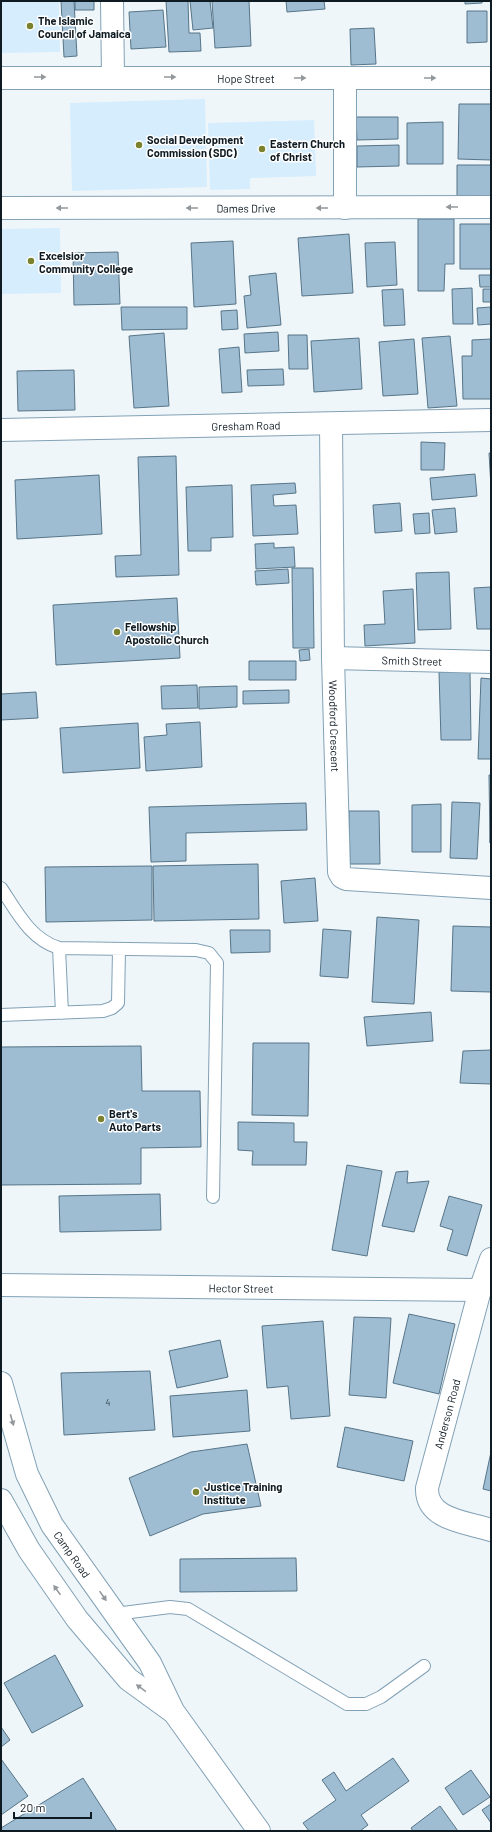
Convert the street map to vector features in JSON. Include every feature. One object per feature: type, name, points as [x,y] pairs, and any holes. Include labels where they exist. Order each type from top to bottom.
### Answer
[{"type":"street","points":[[112,1],[113,77]]},
{"type":"street","name":"Hope Street","points":[[1,78],[491,78]]},
{"type":"street","points":[[345,78],[345,208]]},
{"type":"street","name":"Dames Drive","points":[[1,208],[491,207]]},
{"type":"street","name":"Gresham Road","points":[[1,430],[491,420]]},
{"type":"street","name":"Woodford Crescent","points":[[331,424],[333,658],[339,872],[342,877],[346,879],[491,888]]},
{"type":"street","name":"Smith Street","points":[[333,658],[491,662]]},
{"type":"street","name":"Anderson Road","points":[[491,1259],[480,1290],[427,1488],[429,1503],[439,1514],[491,1530]]},
{"type":"street","name":"Hector Street","points":[[1,1285],[480,1290]]},
{"type":"street","name":"Camp Road","points":[[1,1383],[27,1474],[49,1519],[150,1663],[173,1711],[259,1831]]},
{"type":"street","name":"Camp Road","points":[[1,1500],[29,1550],[77,1619],[128,1679],[173,1711]]},
{"type":"lane","points":[[1,888],[22,921],[38,938],[48,945],[59,948],[196,950],[208,953],[217,963],[213,1197]]},
{"type":"lane","points":[[59,948],[62,1013]]},
{"type":"lane","points":[[1,1015],[103,1011],[112,1008],[118,1003],[119,950]]},
{"type":"lane","points":[[115,1614],[170,1607],[188,1609],[347,1704],[366,1704],[381,1697],[424,1666]]},
{"type":"shaded area","name":"The Islamic Council of Jamaica","points":[[1,1],[59,1],[60,52],[1,53]]},
{"type":"shaded area","name":"Social Development Commission (SDC)","points":[[205,99],[207,187],[72,191],[70,103]]},
{"type":"shaded area","name":"Eastern Church of Christ","points":[[314,120],[316,176],[250,178],[250,189],[210,190],[208,123]]},
{"type":"shaded area","name":"Excelsior Community College","points":[[60,228],[61,293],[1,294],[1,229]]},
{"type":"building","points":[[61,1],[74,1],[77,56],[64,57]]},
{"type":"building","points":[[75,1],[94,1],[94,10],[75,10]]},
{"type":"building","points":[[166,1],[188,1],[189,33],[200,33],[201,51],[169,52]]},
{"type":"building","points":[[190,1],[210,1],[213,28],[193,30]]},
{"type":"building","points":[[212,1],[249,1],[251,46],[215,48]]},
{"type":"building","points":[[286,1],[324,1],[325,9],[287,12]]},
{"type":"building","points":[[465,1],[482,1],[482,3],[465,4]]},
{"type":"building","points":[[163,10],[166,47],[131,49],[129,12]]},
{"type":"building","points":[[467,11],[487,11],[487,42],[467,43]]},
{"type":"building","points":[[374,28],[376,64],[351,65],[350,29]]},
{"type":"building","points":[[459,104],[491,104],[491,160],[458,159]]},
{"type":"building","points":[[356,117],[398,117],[398,139],[357,140]]},
{"type":"building","points":[[443,122],[443,164],[407,164],[407,123]]},
{"type":"building","points":[[399,145],[399,166],[357,167],[357,146]]},
{"type":"building","points":[[457,165],[491,165],[491,196],[457,196]]},
{"type":"building","points":[[418,219],[454,219],[454,264],[445,264],[444,291],[418,291]]},
{"type":"building","points":[[460,224],[491,224],[491,269],[460,269]]},
{"type":"building","points":[[349,234],[353,293],[302,296],[298,238]]},
{"type":"building","points":[[233,241],[236,304],[194,307],[191,243]]},
{"type":"building","points":[[395,242],[397,285],[367,287],[365,243]]},
{"type":"building","points":[[118,252],[120,304],[74,305],[73,253]]},
{"type":"building","points":[[276,273],[281,325],[247,328],[244,296],[251,295],[249,276]]},
{"type":"building","points":[[479,275],[491,275],[491,287],[480,287]]},
{"type":"building","points":[[472,288],[473,324],[453,324],[452,289]]},
{"type":"building","points":[[403,289],[405,325],[384,326],[382,290]]},
{"type":"building","points":[[483,289],[491,289],[491,302],[483,302]]},
{"type":"building","points":[[121,307],[187,307],[187,329],[122,330]]},
{"type":"building","points":[[491,307],[491,324],[478,325],[477,308]]},
{"type":"building","points":[[237,310],[238,329],[222,330],[221,311]]},
{"type":"building","points":[[278,332],[279,351],[245,353],[244,334]]},
{"type":"building","points":[[164,333],[169,406],[134,408],[129,336]]},
{"type":"building","points":[[288,335],[307,335],[308,369],[289,369]]},
{"type":"building","points":[[450,336],[457,406],[428,408],[422,338]]},
{"type":"building","points":[[359,338],[362,389],[314,392],[311,341]]},
{"type":"building","points":[[414,339],[418,394],[383,396],[379,342]]},
{"type":"building","points":[[491,339],[491,399],[463,399],[462,356],[472,356],[472,340]]},
{"type":"building","points":[[239,347],[242,392],[222,393],[219,349]]},
{"type":"building","points":[[283,369],[284,385],[248,386],[247,370]]},
{"type":"building","points":[[74,370],[75,410],[18,411],[17,371]]},
{"type":"building","points":[[421,442],[445,443],[444,470],[421,470]]},
{"type":"building","points":[[489,453],[491,453],[491,487]]},
{"type":"building","points":[[176,456],[179,575],[116,577],[115,556],[141,555],[138,457]]},
{"type":"building","points":[[475,474],[477,496],[432,500],[430,478]]},
{"type":"building","points":[[99,475],[102,534],[17,539],[15,480]]},
{"type":"building","points":[[295,483],[296,493],[273,495],[274,506],[296,505],[298,534],[253,536],[251,485]]},
{"type":"building","points":[[232,485],[233,537],[211,538],[211,551],[188,551],[186,487]]},
{"type":"building","points":[[400,503],[402,531],[375,533],[373,505]]},
{"type":"building","points":[[455,508],[457,532],[435,534],[432,510]]},
{"type":"building","points":[[429,513],[430,533],[415,534],[413,514]]},
{"type":"building","points":[[274,543],[274,548],[294,547],[295,567],[256,569],[255,544]]},
{"type":"building","points":[[292,568],[313,568],[314,648],[293,648]]},
{"type":"building","points":[[288,569],[289,583],[256,585],[255,571]]},
{"type":"building","points":[[449,572],[451,629],[418,630],[416,573]]},
{"type":"building","points":[[491,587],[491,629],[477,629],[474,588]]},
{"type":"building","points":[[413,589],[415,643],[365,646],[364,625],[385,624],[383,591]]},
{"type":"building","name":"Fellowship Apostolic Church","points":[[177,598],[180,658],[56,665],[53,605]]},
{"type":"building","points":[[309,649],[310,660],[300,661],[299,650]]},
{"type":"building","points":[[249,661],[296,661],[296,680],[249,680]]},
{"type":"building","points":[[439,672],[470,672],[471,740],[441,740]]},
{"type":"building","points":[[481,678],[491,679],[491,759],[478,759]]},
{"type":"building","points":[[197,685],[198,708],[162,709],[161,686]]},
{"type":"building","points":[[237,686],[237,707],[199,709],[199,687]]},
{"type":"building","points":[[289,690],[289,703],[243,704],[243,691]]},
{"type":"building","points":[[36,692],[38,718],[1,720],[1,694]]},
{"type":"building","points":[[200,722],[202,767],[146,771],[144,737],[167,735],[166,724]]},
{"type":"building","points":[[138,723],[140,768],[63,773],[60,728]]},
{"type":"building","points":[[489,775],[491,775],[490,843]]},
{"type":"building","points":[[452,802],[480,803],[477,859],[450,858]]},
{"type":"building","points":[[306,803],[307,830],[186,833],[186,861],[151,862],[149,807]]},
{"type":"building","points":[[441,804],[441,852],[412,852],[412,805]]},
{"type":"building","points":[[349,811],[379,811],[380,864],[350,864]]},
{"type":"building","points":[[258,864],[259,919],[154,921],[153,866]]},
{"type":"building","points":[[152,866],[152,920],[46,922],[45,867]]},
{"type":"building","points":[[315,878],[318,921],[284,923],[281,881]]},
{"type":"building","points":[[377,917],[419,920],[414,1004],[372,1002]]},
{"type":"building","points":[[453,926],[491,927],[491,992],[451,991]]},
{"type":"building","points":[[323,929],[351,931],[348,978],[320,976]]},
{"type":"building","points":[[230,930],[270,930],[270,952],[231,953]]},
{"type":"building","points":[[431,1012],[433,1041],[367,1046],[364,1017]]},
{"type":"building","points":[[253,1043],[309,1043],[308,1116],[252,1115]]},
{"type":"building","name":"Bert's Auto Parts","points":[[141,1046],[142,1091],[200,1091],[201,1147],[141,1148],[141,1184],[1,1185],[1,1047]]},
{"type":"building","points":[[491,1050],[491,1084],[460,1083],[463,1051]]},
{"type":"building","points":[[238,1122],[294,1123],[294,1142],[307,1142],[306,1165],[252,1165],[253,1151],[238,1150]]},
{"type":"building","points":[[347,1165],[382,1171],[367,1256],[332,1250]]},
{"type":"building","points":[[408,1171],[407,1183],[429,1181],[414,1232],[382,1226],[396,1172]]},
{"type":"building","points":[[160,1194],[161,1230],[60,1232],[59,1196]]},
{"type":"building","points":[[449,1196],[482,1205],[467,1256],[447,1250],[453,1230],[440,1226]]},
{"type":"building","points":[[409,1314],[455,1324],[439,1394],[393,1383]]},
{"type":"building","points":[[354,1317],[391,1318],[386,1398],[349,1395]]},
{"type":"building","points":[[323,1321],[330,1416],[291,1419],[288,1386],[267,1388],[262,1326]]},
{"type":"building","points":[[220,1340],[228,1377],[177,1388],[169,1351]]},
{"type":"building","points":[[150,1371],[155,1430],[64,1435],[61,1373]]},
{"type":"building","points":[[247,1390],[250,1431],[173,1437],[170,1396]]},
{"type":"building","points":[[345,1427],[413,1441],[404,1481],[337,1467]]},
{"type":"building","name":"Justice Training Institute","points":[[247,1444],[261,1506],[203,1514],[150,1536],[129,1478],[191,1452]]},
{"type":"building","points":[[491,1452],[491,1491],[483,1489]]},
{"type":"building","points":[[296,1558],[297,1591],[180,1592],[180,1559]]},
{"type":"building","points":[[55,1655],[83,1706],[32,1733],[4,1683]]},
{"type":"building","points":[[1,1727],[10,1740],[1,1747]]},
{"type":"building","points":[[393,1758],[409,1781],[361,1815],[368,1825],[360,1831],[309,1831],[303,1823],[336,1800],[322,1780],[334,1772],[346,1791]]},
{"type":"building","points":[[1,1759],[28,1796],[1,1815]]},
{"type":"building","points":[[471,1770],[490,1797],[463,1815],[445,1788]]},
{"type":"building","points":[[83,1778],[117,1831],[1,1831],[1,1828]]},
{"type":"building","points":[[491,1804],[491,1823],[482,1810]]},
{"type":"building","points":[[440,1806],[458,1831],[413,1831],[411,1828]]},
{"type":"place","name":"The Islamic Council of Jamaica","points":[[30,26]]},
{"type":"place","name":"Social Development Commission (SDC)","points":[[139,145]]},
{"type":"place","name":"Eastern Church of Christ","points":[[262,149]]},
{"type":"place","name":"Excelsior Community College","points":[[31,261]]},
{"type":"place","name":"Fellowship Apostolic Church","points":[[117,632]]},
{"type":"place","name":"Bert's Auto Parts","points":[[101,1119]]},
{"type":"place","name":"Justice Training Institute","points":[[196,1492]]}]
